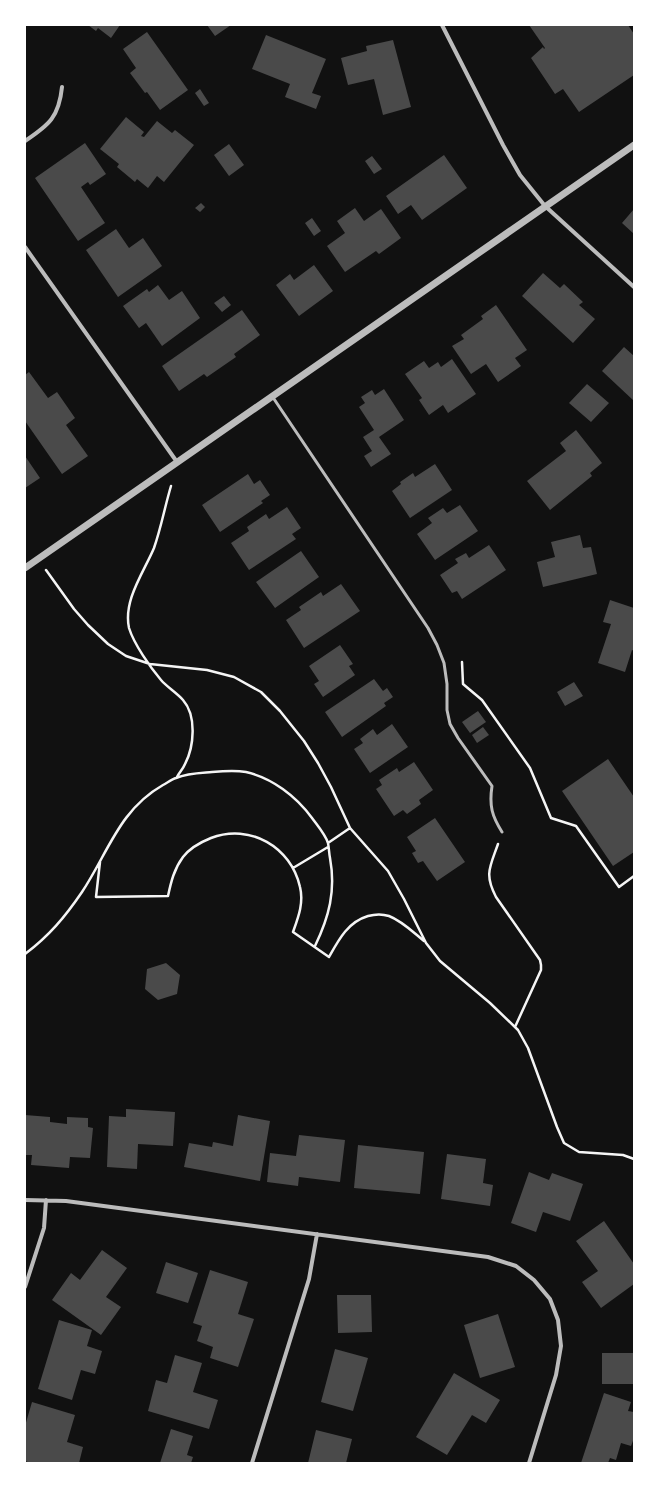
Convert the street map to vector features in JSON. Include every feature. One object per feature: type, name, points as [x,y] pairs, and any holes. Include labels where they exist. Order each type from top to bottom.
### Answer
[{"type":"street","points":[[442,25],[503,145],[520,175],[546,206],[634,287]]},
{"type":"street","points":[[25,141],[42,130],[53,118],[60,103],[62,87]]},
{"type":"street","points":[[25,568],[634,145]]},
{"type":"street","points":[[25,247],[177,462]]},
{"type":"street","points":[[25,1200],[66,1201],[488,1256],[516,1266],[534,1280],[550,1299],[558,1320],[561,1346],[556,1375],[529,1463]]},
{"type":"street","points":[[25,1287],[44,1228],[46,1200]]},
{"type":"street","points":[[252,1463],[309,1279],[317,1234]]},
{"type":"lane","points":[[272,396],[428,628],[437,645],[444,664],[447,684],[447,710],[450,724],[458,738],[492,786],[490,797],[491,808],[494,819],[502,832]]},
{"type":"path","points":[[176,778],[185,765],[190,751],[193,732],[190,714],[184,701],[161,680],[137,645],[130,628],[128,611],[132,594],[154,547],[177,462]]},
{"type":"path","points":[[38,559],[74,609],[88,625],[108,644],[126,656],[150,664],[208,670],[234,677],[261,692],[280,711],[311,752],[331,786],[350,828],[388,871],[426,943],[440,961],[490,1003],[515,1027],[528,1048],[564,1143],[580,1152],[623,1155],[634,1159]]},
{"type":"path","points":[[462,662],[463,684],[482,700],[530,768],[551,818],[576,826],[618,887],[634,876]]},
{"type":"path","points":[[25,954],[36,946],[57,926],[82,891],[121,824],[137,804],[154,791],[176,778],[198,773],[225,771],[246,772],[265,779],[285,790],[304,808],[328,843],[332,867],[333,892],[329,912],[315,946]]},
{"type":"path","points":[[328,843],[350,828]]},
{"type":"path","points":[[502,832],[488,871],[491,887],[542,965],[515,1027]]},
{"type":"path","points":[[100,861],[96,897],[168,896],[173,874],[184,856],[201,842],[221,834],[242,833],[262,839],[280,851],[293,868],[301,888],[301,911],[293,932],[329,957],[349,926],[360,918],[374,914],[388,916],[401,922],[426,943]]},
{"type":"path","points":[[293,868],[328,847]]},
{"type":"building","points":[[88,25],[120,25],[111,38],[98,28],[96,31]]},
{"type":"building","points":[[207,25],[231,25],[215,36]]},
{"type":"building","points":[[529,25],[628,25],[634,34],[634,75],[579,112],[563,89],[555,94],[531,58],[543,47],[544,49],[545,48]]},
{"type":"building","points":[[147,32],[188,90],[160,110],[147,92],[145,93],[130,73],[136,68],[123,49]]},
{"type":"building","points":[[266,35],[326,59],[312,93],[321,96],[316,109],[285,97],[290,84],[252,69]]},
{"type":"building","points":[[393,40],[411,107],[383,115],[374,79],[348,85],[341,58],[367,51],[366,46]]},
{"type":"building","points":[[200,89],[209,103],[204,106],[195,93]]},
{"type":"building","points":[[126,117],[144,132],[141,136],[144,137],[157,121],[172,133],[175,130],[194,145],[164,182],[157,176],[148,188],[137,179],[135,182],[117,167],[119,164],[100,149]]},
{"type":"building","points":[[85,143],[106,174],[90,185],[88,182],[81,187],[105,223],[78,241],[35,178]]},
{"type":"building","points":[[229,144],[244,165],[229,176],[214,155]]},
{"type":"building","points":[[444,155],[467,188],[422,220],[411,205],[398,214],[386,196]]},
{"type":"building","points":[[372,156],[382,169],[374,174],[365,161]]},
{"type":"building","points":[[201,203],[205,207],[200,212],[195,208]]},
{"type":"building","points":[[355,208],[364,221],[381,209],[401,238],[379,254],[376,251],[345,272],[327,246],[345,233],[337,221]]},
{"type":"building","points":[[634,209],[634,234],[622,223]]},
{"type":"building","points":[[312,218],[321,231],[314,236],[305,223]]},
{"type":"building","points":[[116,229],[129,248],[143,238],[162,266],[118,297],[86,250]]},
{"type":"building","points":[[314,265],[333,291],[299,316],[276,285],[290,274],[294,280]]},
{"type":"building","points":[[543,273],[560,288],[564,284],[583,302],[579,305],[595,319],[573,343],[522,296]]},
{"type":"building","points":[[158,285],[169,300],[182,291],[200,318],[162,346],[146,323],[139,328],[123,306],[147,289],[149,292]]},
{"type":"building","points":[[224,296],[231,305],[222,312],[214,303]]},
{"type":"building","points":[[496,305],[527,350],[515,358],[521,366],[498,382],[486,364],[471,374],[452,346],[464,339],[461,335],[483,319],[481,316]]},
{"type":"building","points":[[242,310],[260,335],[234,354],[236,357],[207,377],[204,374],[179,391],[162,366]]},
{"type":"building","points":[[624,347],[634,356],[634,401],[602,371]]},
{"type":"building","points":[[452,359],[476,394],[448,413],[443,405],[429,415],[419,400],[422,398],[405,374],[424,361],[429,368],[438,362],[441,367]]},
{"type":"building","points":[[29,372],[48,398],[57,392],[75,418],[66,425],[88,456],[62,474],[25,421],[25,375]]},
{"type":"building","points":[[587,384],[609,403],[591,422],[569,403]]},
{"type":"building","points":[[384,389],[404,420],[379,437],[391,454],[371,467],[364,456],[372,451],[363,437],[374,430],[359,407],[365,403],[361,397],[372,390],[375,395]]},
{"type":"building","points":[[576,430],[602,463],[590,473],[592,476],[550,510],[527,481],[566,451],[560,443]]},
{"type":"building","points":[[25,456],[40,478],[25,488]]},
{"type":"building","points":[[435,464],[452,490],[410,518],[392,491],[401,484],[400,482],[413,473],[415,477]]},
{"type":"building","points":[[248,474],[254,484],[260,480],[270,495],[261,501],[263,503],[220,532],[202,505]]},
{"type":"building","points":[[460,505],[478,531],[435,560],[417,534],[432,523],[428,518],[443,508],[447,513]]},
{"type":"building","points":[[287,507],[301,528],[292,534],[296,539],[249,570],[231,543],[249,531],[247,527],[266,514],[269,519]]},
{"type":"building","points":[[580,535],[583,548],[591,547],[597,574],[543,587],[537,562],[555,557],[551,542]]},
{"type":"building","points":[[489,545],[506,570],[462,599],[457,591],[452,593],[440,575],[458,563],[455,559],[466,553],[469,558]]},
{"type":"building","points":[[301,551],[319,577],[275,608],[256,582]]},
{"type":"building","points":[[341,584],[360,611],[304,648],[286,620],[301,610],[299,607],[321,592],[323,596]]},
{"type":"building","points":[[610,600],[634,608],[634,651],[632,650],[625,672],[598,663],[611,624],[603,622]]},
{"type":"building","points":[[340,645],[353,664],[349,666],[355,675],[323,697],[314,684],[319,681],[309,666]]},
{"type":"building","points":[[374,679],[383,691],[387,688],[393,697],[384,703],[386,706],[342,737],[325,712]]},
{"type":"building","points":[[574,682],[583,696],[565,706],[557,692]]},
{"type":"building","points":[[478,711],[486,722],[470,733],[462,722]]},
{"type":"building","points":[[392,724],[408,747],[370,773],[354,749],[363,743],[360,739],[373,729],[377,735]]},
{"type":"building","points":[[483,727],[489,735],[477,743],[472,735]]},
{"type":"building","points":[[608,759],[634,797],[634,852],[613,866],[562,791]]},
{"type":"building","points":[[414,762],[433,790],[419,800],[421,804],[407,814],[403,810],[394,816],[376,789],[382,785],[379,780],[397,768],[399,772]]},
{"type":"building","points":[[435,818],[465,862],[437,881],[423,861],[418,863],[412,853],[416,851],[407,837]]},
{"type":"building","points":[[166,963],[180,975],[177,994],[158,1000],[145,989],[147,969]]},
{"type":"building","points":[[126,1109],[175,1112],[173,1146],[138,1144],[137,1169],[107,1167],[109,1116],[126,1117]]},
{"type":"building","points":[[25,1115],[50,1117],[50,1122],[67,1124],[67,1117],[88,1118],[88,1127],[93,1128],[90,1158],[70,1157],[69,1168],[31,1165],[32,1155],[25,1155]]},
{"type":"building","points":[[238,1115],[270,1121],[260,1181],[184,1167],[189,1143],[212,1147],[213,1142],[233,1146]]},
{"type":"building","points":[[299,1135],[345,1140],[340,1182],[299,1177],[298,1186],[267,1182],[270,1153],[296,1156]]},
{"type":"building","points":[[358,1145],[424,1152],[420,1194],[354,1188]]},
{"type":"building","points":[[447,1154],[486,1159],[483,1183],[493,1185],[490,1206],[441,1199]]},
{"type":"building","points":[[529,1172],[549,1180],[552,1173],[583,1184],[570,1221],[543,1212],[536,1232],[511,1223]]},
{"type":"building","points":[[604,1221],[634,1264],[634,1284],[601,1308],[582,1282],[598,1271],[576,1241]]},
{"type":"building","points":[[102,1250],[127,1268],[106,1297],[121,1307],[101,1335],[52,1300],[71,1273],[80,1280]]},
{"type":"building","points":[[166,1262],[198,1273],[188,1303],[156,1293]]},
{"type":"building","points":[[210,1270],[248,1282],[238,1314],[254,1319],[238,1367],[210,1358],[213,1347],[197,1341],[202,1326],[193,1323]]},
{"type":"building","points":[[337,1295],[371,1295],[372,1332],[338,1333]]},
{"type":"building","points":[[498,1314],[515,1367],[480,1378],[464,1325]]},
{"type":"building","points":[[59,1320],[92,1330],[87,1346],[102,1351],[95,1374],[81,1370],[72,1400],[38,1389]]},
{"type":"building","points":[[335,1349],[368,1358],[353,1411],[321,1402]]},
{"type":"building","points":[[602,1353],[634,1353],[634,1384],[602,1384]]},
{"type":"building","points":[[175,1355],[202,1363],[193,1392],[218,1400],[209,1429],[148,1411],[156,1380],[167,1383]]},
{"type":"building","points":[[454,1373],[500,1400],[486,1423],[472,1415],[447,1455],[416,1437]]},
{"type":"building","points":[[604,1393],[631,1402],[628,1411],[634,1412],[634,1438],[631,1446],[621,1443],[616,1460],[610,1458],[608,1463],[581,1463]]},
{"type":"building","points":[[32,1402],[75,1415],[67,1442],[83,1447],[79,1463],[30,1463],[25,1461],[25,1426]]},
{"type":"building","points":[[171,1429],[193,1436],[187,1455],[193,1457],[191,1463],[160,1463]]},
{"type":"building","points":[[316,1430],[352,1439],[346,1463],[308,1463]]}]
